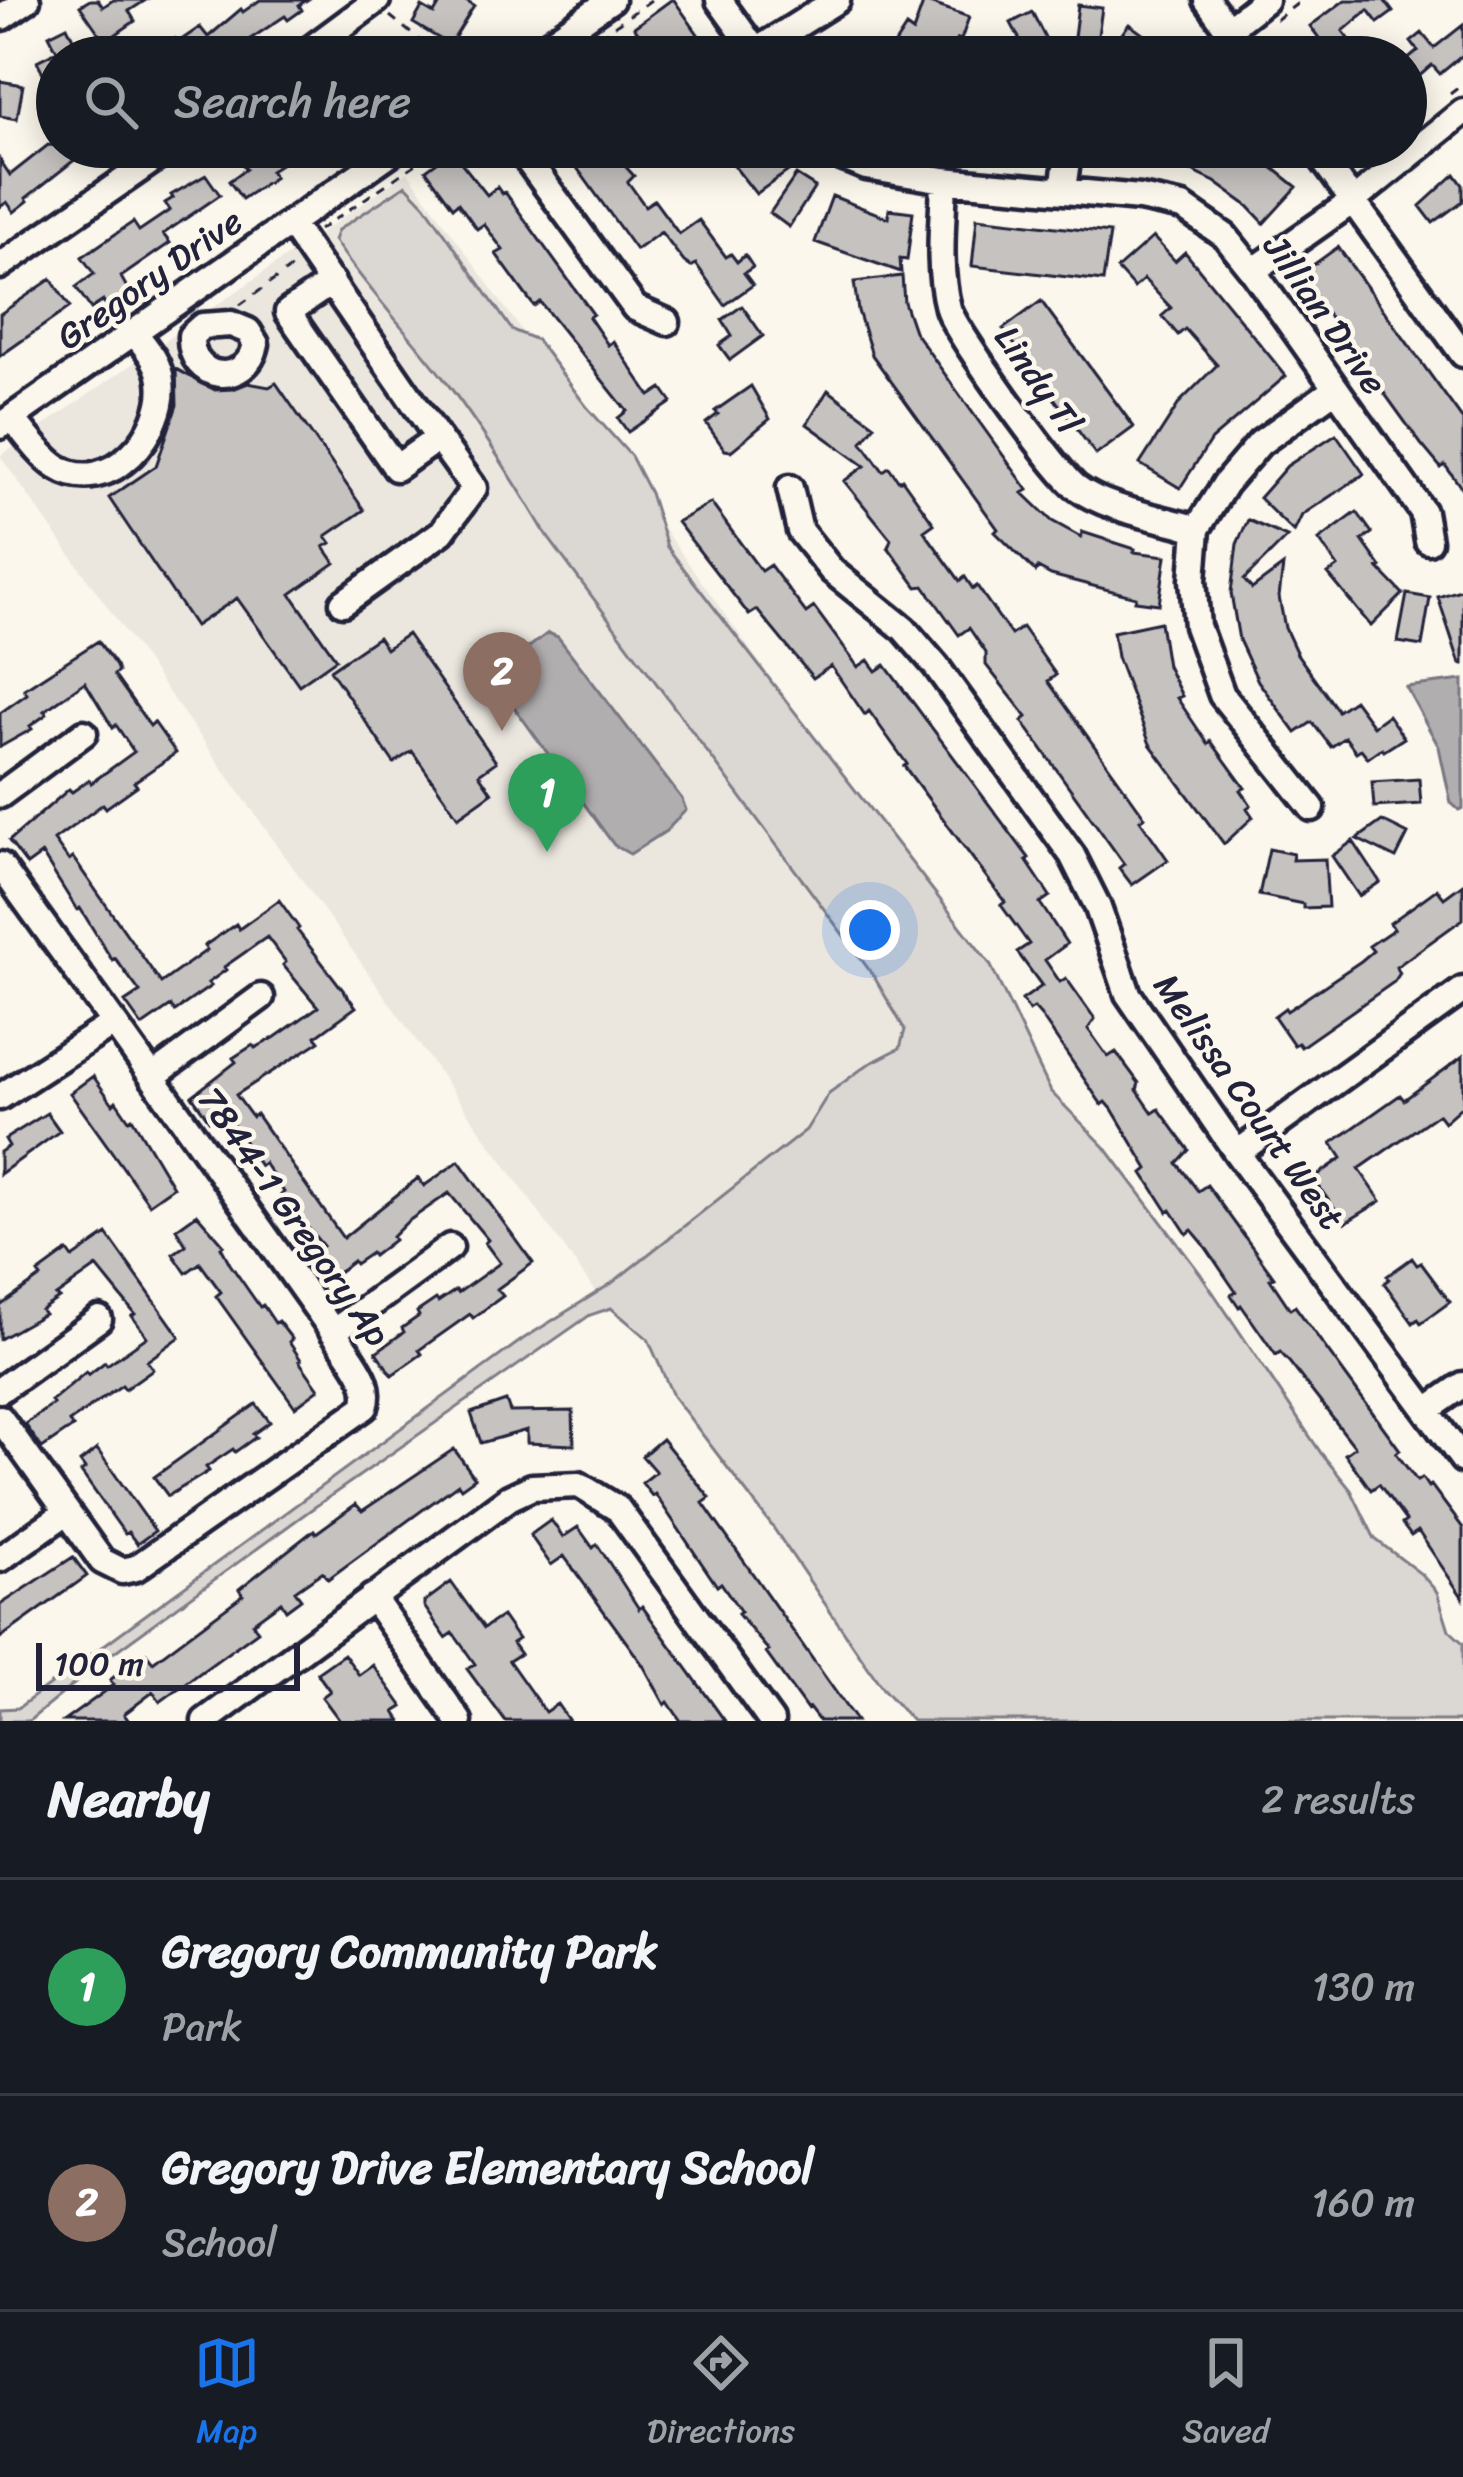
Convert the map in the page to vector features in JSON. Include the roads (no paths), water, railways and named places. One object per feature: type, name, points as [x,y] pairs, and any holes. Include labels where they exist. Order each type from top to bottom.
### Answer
[{"type":"street","points":[[2,17],[27,0]]},
{"type":"street","points":[[559,36],[611,0]]},
{"type":"street","points":[[719,0],[745,36]]},
{"type":"street","points":[[784,36],[837,0]]},
{"type":"street","points":[[1207,0],[1233,36]]},
{"type":"street","points":[[1228,29],[1265,0]]},
{"type":"street","points":[[334,36],[382,7]]},
{"type":"street","points":[[1427,141],[1463,112]]},
{"type":"street","points":[[0,266],[142,168]]},
{"type":"street","name":"Gregory Drive","points":[[6,422],[369,168]]},
{"type":"street","points":[[533,168],[635,308],[667,322]]},
{"type":"street","name":"Jillian Drive","points":[[872,168],[1183,207],[1225,236],[1252,271],[1423,512],[1428,541]]},
{"type":"street","points":[[1063,189],[1066,168]]},
{"type":"street","points":[[1329,168],[1463,353]]},
{"type":"street","points":[[1252,271],[1394,168]]},
{"type":"street","name":"Lindy Tl","points":[[944,180],[941,269],[949,313],[1047,456],[1076,487],[1095,498],[1197,529]]},
{"type":"street","points":[[290,224],[474,488],[442,532],[343,603]]},
{"type":"street","points":[[252,335],[332,283]]},
{"type":"street","points":[[289,312],[396,468],[438,438]]},
{"type":"street","points":[[6,422],[58,468],[75,473],[112,469],[144,445],[163,388],[158,364],[134,332]]},
{"type":"street","points":[[1312,808],[1222,695],[1196,626],[1193,580],[1197,529],[1225,484],[1260,443],[1334,390]]},
{"type":"street","name":"Melissa Court West","points":[[790,488],[800,532],[832,571],[904,629],[936,666],[1072,855],[1097,905],[1128,994],[1237,1154],[1463,1460]]},
{"type":"street","points":[[0,795],[84,733]]},
{"type":"street","name":"7844-1 Gregory Ap","points":[[0,866],[334,1332],[364,1378],[369,1395],[365,1406],[136,1568],[122,1571],[102,1561],[0,1418]]},
{"type":"street","points":[[1237,1154],[1463,990]]},
{"type":"street","points":[[152,1077],[261,997]]},
{"type":"street","points":[[0,1097],[114,1023]]},
{"type":"street","points":[[334,1332],[450,1247]]},
{"type":"street","points":[[0,1390],[99,1319]]},
{"type":"street","points":[[1427,1410],[1463,1385]]},
{"type":"street","points":[[205,1721],[509,1498],[532,1487],[579,1485],[618,1509],[770,1721]]},
{"type":"street","points":[[0,1559],[67,1512]]},
{"type":"street","points":[[372,1598],[459,1721]]},
{"type":"place","name":"Gregory Drive Elementary School","points":[[502,731]]},
{"type":"place","name":"Gregory Community Park","points":[[547,852]]}]
